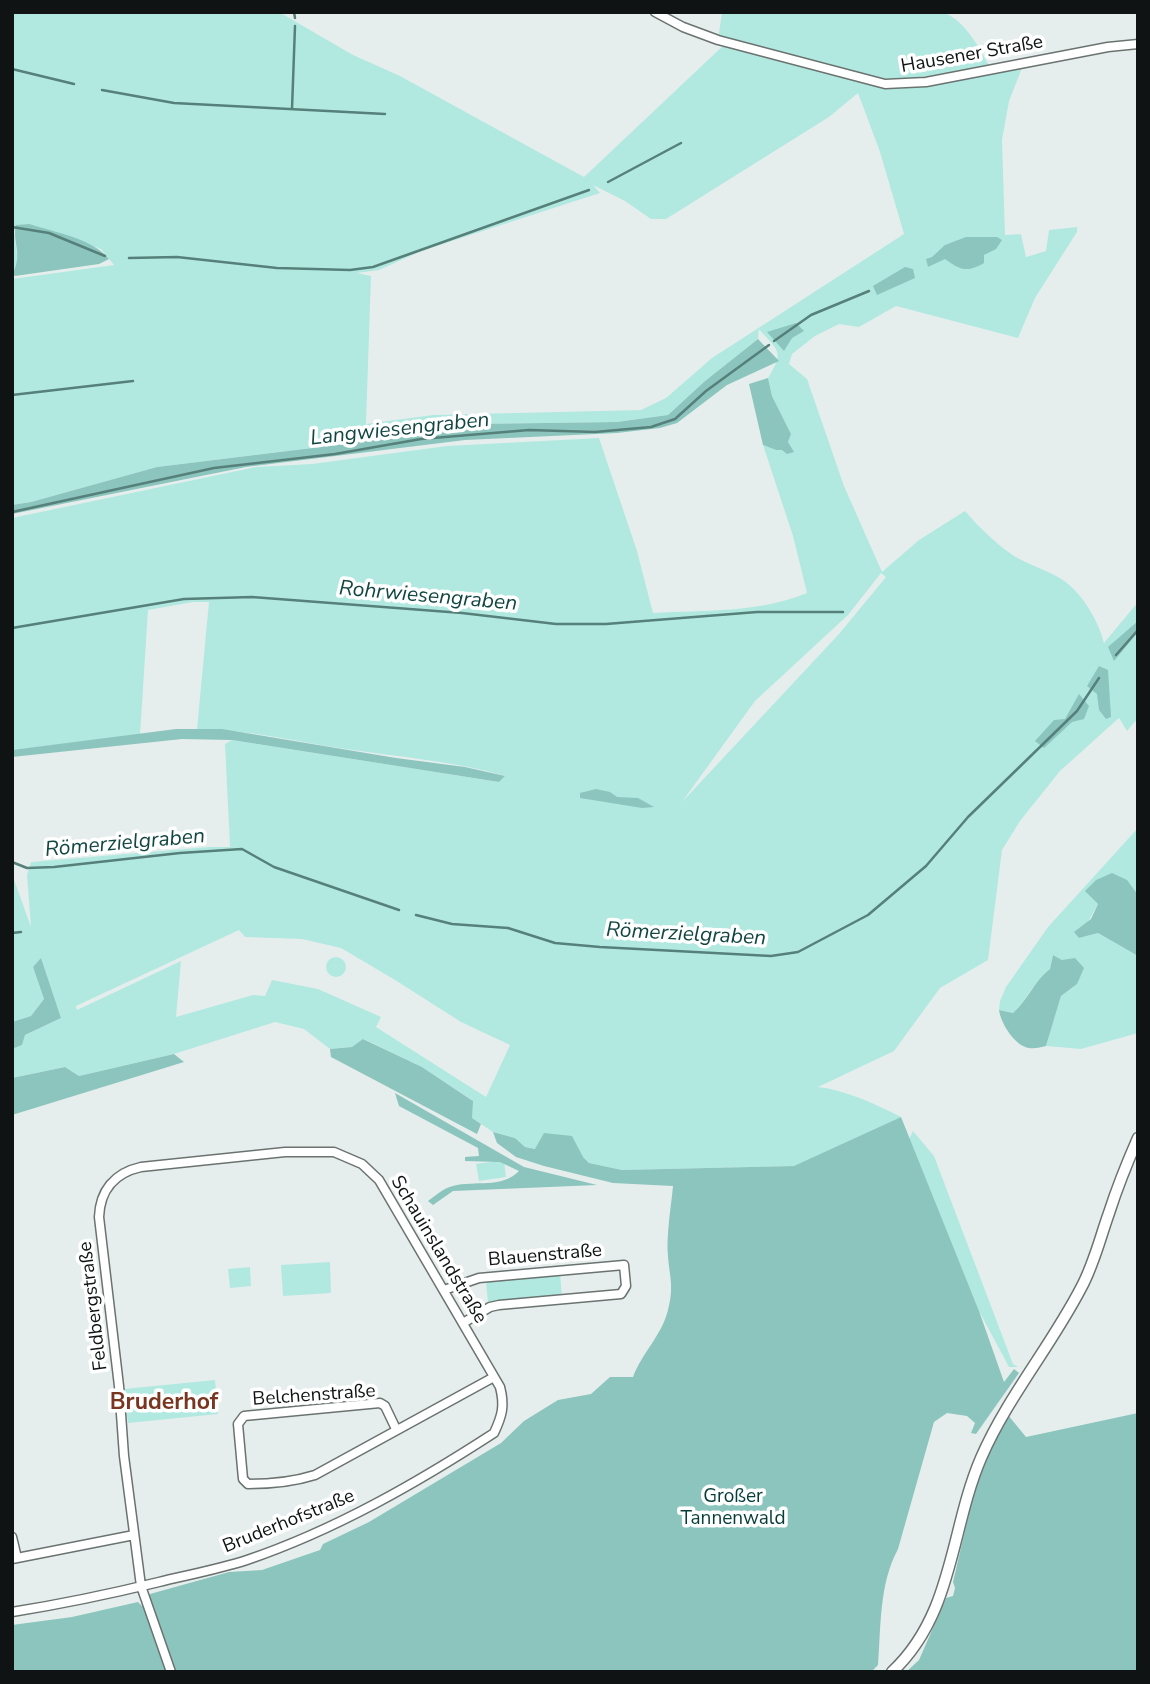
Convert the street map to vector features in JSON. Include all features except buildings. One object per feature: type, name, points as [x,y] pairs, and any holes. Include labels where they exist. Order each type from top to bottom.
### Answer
[{"type":"main road","points":[[892,1672],[915,1645],[935,1610],[957,1543],[968,1492],[981,1457],[1000,1420],[1049,1344],[1083,1284],[1138,1138]]},
{"type":"street","name":"Hausener Straße","points":[[655,12],[683,27],[718,40],[885,84],[926,82],[1108,47],[1138,44]]},
{"type":"street","name":"Schauinslandstraße","points":[[106,1189],[121,1174],[141,1167],[285,1152],[334,1152],[362,1164],[379,1181],[444,1290],[500,1387],[503,1408]]},
{"type":"street","name":"Feldbergstraße","points":[[106,1189],[99,1207],[99,1217],[134,1535],[141,1586],[171,1672]]},
{"type":"street","name":"Blauenstraße","points":[[444,1290],[479,1278],[624,1265],[626,1286],[621,1294],[499,1305],[490,1307],[463,1323]]},
{"type":"street","name":"Belchenstraße","points":[[396,1429],[385,1406],[380,1403],[244,1416],[238,1424],[243,1479],[248,1485],[295,1482],[315,1475],[494,1377]]},
{"type":"street","name":"Bruderhofstraße","points":[[12,1612],[141,1586],[247,1560],[356,1514],[460,1455],[494,1433],[503,1408]]},
{"type":"street","points":[[12,1537],[14,1558],[134,1535]]},
{"type":"shaded area","points":[[12,12],[279,12],[353,55],[400,76],[584,177],[726,43],[718,40],[722,12],[943,12],[965,28],[991,69],[1024,63],[1009,101],[1002,140],[1005,235],[1021,234],[1026,257],[1046,251],[1049,230],[1077,227],[1077,232],[1035,298],[1018,338],[896,306],[859,327],[839,324],[815,336],[792,354],[789,364],[807,379],[844,486],[882,572],[919,540],[965,511],[1007,551],[1058,577],[1074,589],[1093,615],[1104,643],[1138,602],[1138,718],[1127,731],[1119,718],[1060,771],[1020,821],[1002,850],[988,960],[940,988],[894,1051],[818,1087],[850,1094],[901,1117],[795,1166],[622,1170],[589,1163],[583,1157],[525,1147],[515,1138],[493,1132],[472,1118],[472,1100],[422,1067],[364,1039],[352,1047],[330,1049],[304,1029],[275,1022],[174,1054],[79,1076],[65,1067],[12,1078],[12,1049],[22,1045],[25,1035],[61,1018],[41,959],[33,967],[44,999],[31,1016],[12,1022],[12,874],[31,927],[27,875],[31,862],[230,847],[225,744],[232,740],[499,782],[505,776],[446,763],[253,733],[197,729],[209,602],[148,610],[140,735],[12,750],[12,518],[256,467],[312,464],[447,446],[599,438],[637,551],[653,613],[750,607],[807,593],[793,536],[763,445],[776,450],[790,446],[788,442],[791,434],[772,396],[768,378],[776,362],[777,352],[759,329],[758,339],[705,381],[668,415],[617,422],[474,424],[420,428],[337,445],[157,467],[12,505],[12,279],[114,265],[101,249],[30,224],[14,231],[18,262],[13,272],[15,276],[12,276]],"holes":[[[858,93],[880,152],[904,234],[712,358],[666,398],[641,410],[433,415],[366,424],[371,276],[357,273],[379,270],[421,251],[600,193],[593,185],[625,201],[651,219],[666,219],[829,117]],[[881,573],[886,577],[839,634],[682,802],[755,701],[848,615]],[[239,930],[245,937],[302,939],[341,948],[461,1022],[510,1045],[486,1097],[376,1027],[381,1017],[318,989],[272,980],[265,996],[253,995],[176,1017],[181,961],[77,1010],[76,1006]]]},
{"type":"shaded area","points":[[1138,828],[1138,895],[1086,891],[1098,904],[1079,938],[1098,933],[1138,956],[1138,1033],[1081,1049],[1046,1046],[1061,996],[1077,984],[1062,960],[1053,955],[1050,969],[1013,1013],[999,1010],[1000,1001],[1006,987],[1048,927]]},
{"type":"shaded area","points":[[336,957],[343,960],[346,967],[343,974],[336,977],[329,974],[326,967],[329,960]]},
{"type":"shaded area","points":[[913,1131],[934,1156],[1013,1364],[1018,1367],[1009,1367],[979,1311],[909,1139]]},
{"type":"shaded area","points":[[504,1160],[506,1177],[479,1181],[476,1164]]},
{"type":"shaded area","points":[[330,1262],[331,1293],[283,1296],[281,1265]]},
{"type":"shaded area","points":[[250,1267],[251,1286],[230,1288],[228,1269]]},
{"type":"shaded area","points":[[560,1273],[562,1297],[488,1302],[486,1282]]},
{"type":"shaded area","points":[[215,1380],[218,1414],[128,1423],[124,1389]]},
{"type":"green space","points":[[30,224],[83,241],[109,259],[99,264],[15,276],[16,225]]},
{"type":"green space","points":[[966,237],[997,237],[1002,240],[996,249],[984,255],[984,263],[973,268],[959,268],[945,259],[928,267],[926,259],[945,245]]},
{"type":"green space","points":[[905,267],[913,269],[915,278],[877,295],[873,286]]},
{"type":"green space","points":[[796,323],[804,331],[792,338],[784,351],[767,332]]},
{"type":"green space","points":[[758,339],[779,361],[727,385],[677,423],[660,428],[617,433],[465,440],[246,467],[12,514],[12,505],[157,467],[337,445],[420,428],[474,424],[617,422],[668,415],[705,381]]},
{"type":"green space","points":[[768,378],[772,396],[791,434],[788,442],[794,452],[787,454],[763,445],[749,384]]},
{"type":"green space","points":[[1138,621],[1138,632],[1114,661],[1108,647]]},
{"type":"green space","points":[[1099,666],[1108,670],[1111,717],[1106,719],[1099,710],[1097,694],[1087,686]]},
{"type":"green space","points":[[1079,694],[1089,706],[1084,719],[1072,722],[1044,748],[1035,741],[1054,720],[1065,719]]},
{"type":"green space","points":[[176,729],[222,729],[465,767],[505,776],[499,782],[232,740],[182,739],[12,757],[12,750]]},
{"type":"green space","points":[[596,789],[610,792],[617,797],[638,798],[654,807],[642,808],[580,798],[580,793]]},
{"type":"green space","points":[[1112,873],[1127,880],[1138,895],[1138,956],[1098,933],[1079,938],[1074,932],[1091,919],[1098,904],[1085,891],[1096,880]]},
{"type":"green space","points":[[1053,955],[1062,960],[1075,958],[1084,968],[1077,984],[1061,996],[1046,1046],[1029,1048],[1010,1034],[999,1010],[1013,1013],[1018,1008],[1050,969]]},
{"type":"green space","points":[[41,958],[61,1018],[25,1035],[22,1045],[12,1049],[12,1022],[31,1016],[44,999],[33,967]]},
{"type":"green space","points":[[363,1039],[422,1067],[473,1101],[472,1118],[481,1124],[477,1134],[331,1057],[330,1049],[352,1047]]},
{"type":"green space","points":[[174,1054],[184,1062],[12,1115],[12,1078],[65,1067],[79,1076]]},
{"type":"green space","points":[[395,1093],[524,1167],[597,1185],[453,1191],[433,1205],[428,1201],[450,1187],[505,1180],[519,1171],[500,1162],[465,1161],[465,1157],[479,1156],[478,1148],[399,1106]]},
{"type":"green space","name":"Großer Tannenwald","points":[[901,1117],[979,1311],[1004,1382],[1014,1369],[1019,1373],[976,1434],[971,1433],[975,1423],[967,1416],[947,1413],[934,1422],[898,1549],[887,1577],[878,1665],[871,1672],[175,1672],[150,1594],[229,1572],[262,1570],[320,1550],[323,1544],[369,1522],[501,1443],[524,1421],[558,1400],[591,1394],[610,1377],[633,1377],[661,1328],[670,1302],[668,1240],[673,1186],[613,1183],[544,1166],[516,1157],[497,1143],[493,1132],[515,1138],[525,1147],[535,1149],[544,1133],[572,1136],[589,1163],[622,1170],[794,1166]]},
{"type":"green space","points":[[1138,1413],[1138,1672],[906,1672],[919,1660],[946,1598],[953,1596],[953,1582],[977,1479],[984,1459],[1008,1415],[1026,1437]]},
{"type":"green space","points":[[138,1602],[143,1607],[166,1672],[12,1672],[12,1625],[72,1617]]},
{"type":"waterway","points":[[294,12],[295,18]]},
{"type":"waterway","points":[[292,109],[295,26]]},
{"type":"waterway","points":[[12,69],[74,84]]},
{"type":"waterway","points":[[102,90],[174,103],[385,114]]},
{"type":"waterway","points":[[608,182],[681,143]]},
{"type":"waterway","points":[[129,258],[177,257],[277,268],[350,270],[373,267],[589,190]]},
{"type":"waterway","points":[[12,227],[49,233],[105,256]]},
{"type":"waterway","points":[[774,341],[811,315],[869,291]]},
{"type":"waterway","name":"Langwiesengraben","points":[[12,512],[214,468],[335,454],[421,439],[529,430],[595,432],[651,427],[675,419],[706,391],[769,345]]},
{"type":"waterway","points":[[12,395],[133,381]]},
{"type":"waterway","name":"Rohrwiesengraben","points":[[12,628],[184,599],[252,597],[462,613],[556,624],[606,624],[757,612],[843,612]]},
{"type":"waterway","name":"Römerzielgraben","points":[[1116,655],[1138,630]]},
{"type":"waterway","name":"Römerzielgraben","points":[[416,915],[452,924],[508,928],[555,943],[771,956],[798,952],[868,915],[926,866],[968,817],[1077,711],[1099,678]]},
{"type":"waterway","name":"Römerzielgraben","points":[[12,862],[27,868],[54,867],[242,849],[274,867],[399,910]]},
{"type":"waterway","points":[[12,933],[21,932]]},
{"type":"district","name":"Bruderhof","points":[[164,1403]]}]
